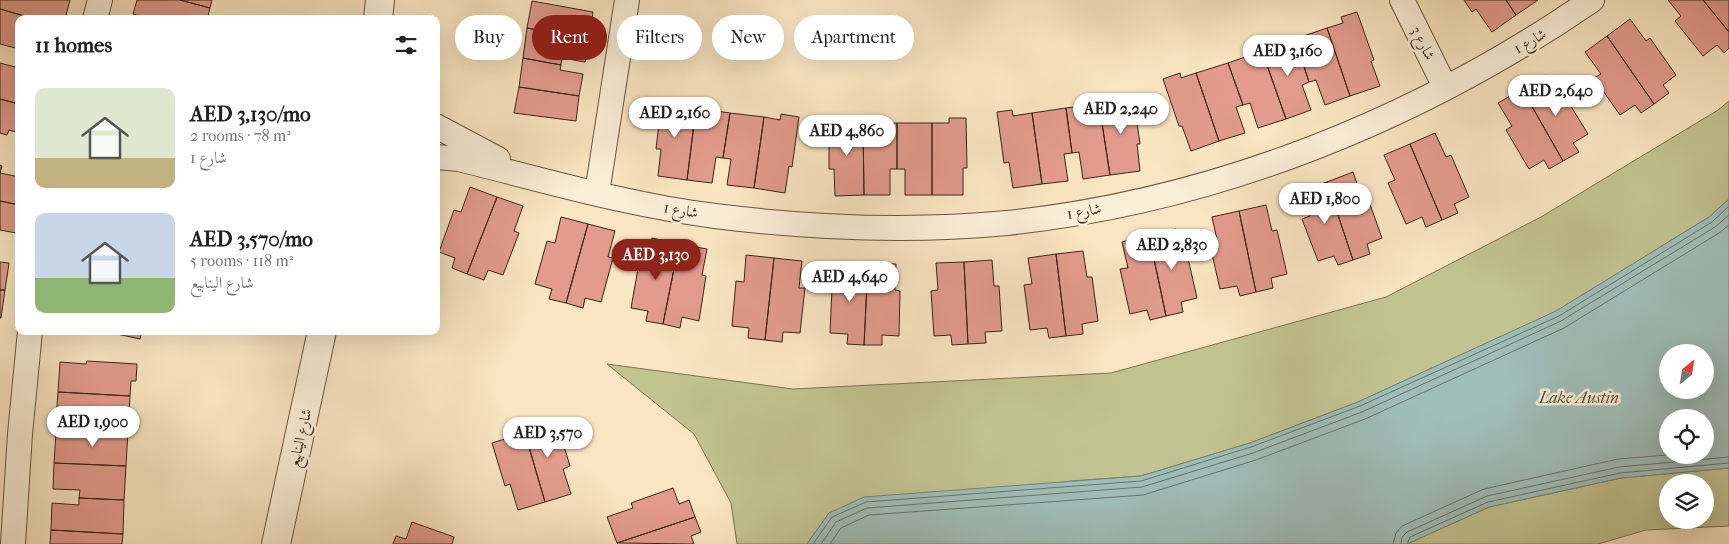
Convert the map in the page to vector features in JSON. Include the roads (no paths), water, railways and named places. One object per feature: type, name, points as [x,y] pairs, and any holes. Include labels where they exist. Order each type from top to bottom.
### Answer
[{"type":"street","points":[[96,15],[100,0]]},
{"type":"street","points":[[378,15],[380,0]]},
{"type":"street","points":[[597,193],[627,0]]},
{"type":"street","name":"شارع 3","points":[[1402,0],[1445,87]]},
{"type":"street","name":"شارع 1","points":[[440,157],[459,158],[597,193],[713,216],[810,225],[908,227],[1005,223],[1082,212],[1149,199],[1233,176],[1307,151],[1378,122],[1445,87],[1540,36],[1592,0]]},
{"type":"street","name":"شارع 1","points":[[440,128],[535,178]]},
{"type":"street","points":[[13,544],[20,434],[30,335]]},
{"type":"street","name":"شارع الينابيع","points":[[276,544],[321,335]]},
{"type":"water","name":"Lake Austin","points":[[1729,199],[1729,468],[1621,478],[1489,507],[1407,544],[807,544],[829,513],[864,497],[1141,476],[1250,443],[1358,402],[1556,311],[1709,217]]}]
